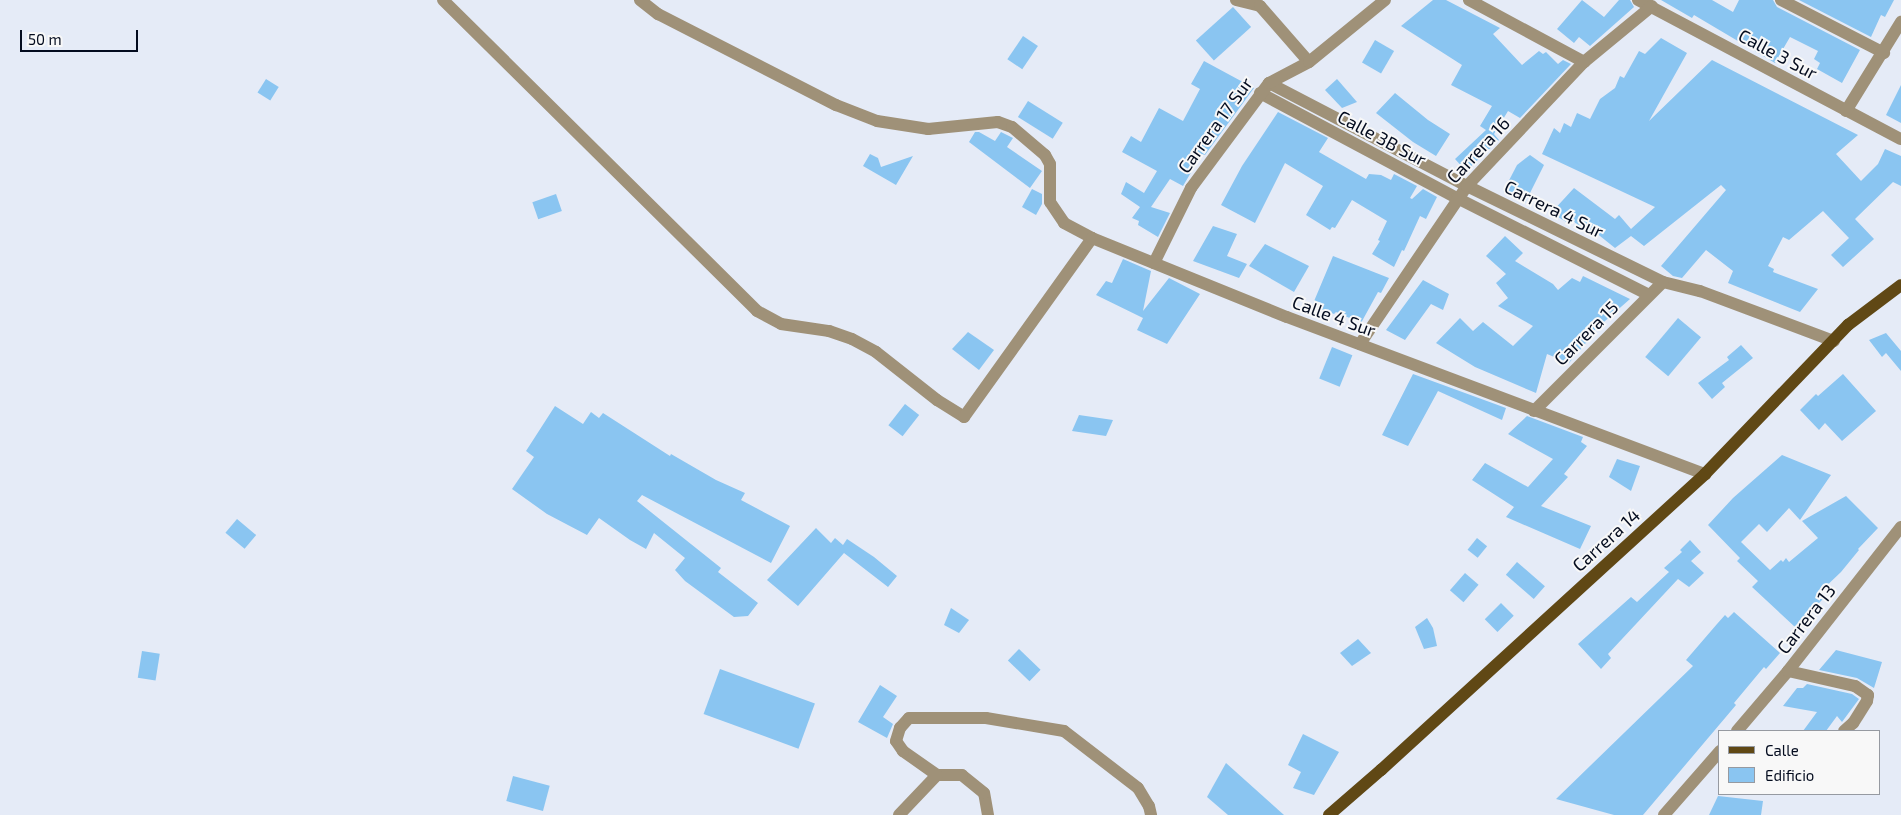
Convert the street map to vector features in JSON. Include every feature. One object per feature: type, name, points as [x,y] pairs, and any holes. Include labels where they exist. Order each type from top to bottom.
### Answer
[{"type":"main road","name":"Carrera 14","points":[[1329,815],[1381,770],[1705,474],[1848,325],[1901,285]]},
{"type":"street","points":[[443,0],[757,311],[781,324],[829,331],[852,339],[876,352],[937,400],[964,417],[1092,238]]},
{"type":"street","name":"Calle 4 Sur","points":[[640,0],[658,14],[676,24],[836,105],[876,121],[928,129],[998,122],[1012,127],[1048,159],[1050,164],[1050,202],[1064,223],[1092,238],[1287,318],[1705,474]]},
{"type":"street","points":[[1236,0],[1263,3],[1308,62]]},
{"type":"street","name":"Carrera 17 Sur","points":[[1154,263],[1191,188],[1264,88],[1308,62],[1385,0]]},
{"type":"street","points":[[1469,0],[1584,62]]},
{"type":"street","name":"Calle 3 Sur","points":[[1638,0],[1901,139]]},
{"type":"street","points":[[1781,0],[1884,53]]},
{"type":"street","name":"Carrera 16","points":[[1360,344],[1457,198],[1467,186],[1584,62],[1652,6]]},
{"type":"street","points":[[1846,111],[1884,53],[1901,22]]},
{"type":"street","name":"Carrera 4 Sur","points":[[1264,88],[1663,282],[1700,291],[1834,341]]},
{"type":"street","name":"Calle 3B Sur","points":[[1264,88],[1457,198],[1648,295]]},
{"type":"street","name":"Carrera 15","points":[[1534,411],[1663,282]]},
{"type":"street","name":"Carrera 13","points":[[1742,730],[1901,527]]},
{"type":"street","points":[[1788,671],[1855,686],[1868,694],[1868,701],[1854,723],[1845,730]]},
{"type":"street","points":[[988,815],[984,793],[962,775],[937,775],[902,751],[896,741],[900,728],[909,718],[986,718],[1064,731],[1138,788],[1149,806],[1151,815]]},
{"type":"street","points":[[1664,815],[1718,753]]},
{"type":"street","points":[[899,815],[937,775]]},
{"type":"building","points":[[1433,0],[1446,0],[1500,28],[1493,34],[1522,65],[1539,51],[1543,54],[1546,52],[1558,64],[1563,60],[1571,64],[1520,118],[1508,111],[1494,134],[1499,140],[1466,171],[1455,159],[1486,130],[1480,126],[1492,106],[1451,85],[1462,65],[1401,26]]},
{"type":"building","points":[[1582,0],[1604,17],[1619,0],[1630,0],[1634,7],[1590,46],[1579,37],[1574,43],[1557,29]]},
{"type":"building","points":[[1661,0],[1712,0],[1733,12],[1739,0],[1773,0],[1777,7],[1860,50],[1842,83],[1817,69],[1820,63],[1814,59],[1818,51],[1790,37],[1775,63],[1694,15],[1692,18]]},
{"type":"building","points":[[1799,0],[1894,0],[1885,17],[1881,15],[1871,37]]},
{"type":"building","points":[[1233,7],[1251,27],[1214,61],[1196,40]]},
{"type":"building","points":[[1023,36],[1038,46],[1022,69],[1007,59]]},
{"type":"building","points":[[1661,38],[1687,53],[1649,121],[1712,60],[1858,135],[1836,154],[1861,181],[1878,164],[1885,149],[1901,156],[1901,186],[1893,182],[1855,219],[1874,239],[1843,267],[1831,255],[1849,238],[1823,211],[1789,240],[1783,237],[1768,266],[1774,269],[1773,272],[1818,289],[1800,312],[1728,283],[1733,271],[1706,250],[1682,278],[1673,276],[1661,266],[1726,190],[1721,185],[1644,246],[1631,236],[1615,248],[1595,232],[1592,235],[1583,227],[1580,229],[1573,220],[1570,224],[1551,213],[1574,188],[1615,219],[1619,215],[1631,229],[1655,207],[1542,154],[1554,128],[1560,133],[1564,123],[1571,127],[1577,113],[1590,119],[1600,99],[1615,88],[1620,76],[1624,78],[1639,51],[1645,54]]},
{"type":"building","points":[[1375,40],[1394,51],[1381,74],[1362,63]]},
{"type":"building","points":[[1204,61],[1254,88],[1205,155],[1202,154],[1183,186],[1170,179],[1151,207],[1170,213],[1158,237],[1138,225],[1139,221],[1132,218],[1140,207],[1121,194],[1126,182],[1144,193],[1157,171],[1122,152],[1131,136],[1141,142],[1159,108],[1183,121],[1200,89],[1191,84]]},
{"type":"building","points":[[266,79],[279,87],[270,101],[258,93]]},
{"type":"building","points":[[1337,79],[1357,102],[1342,108],[1325,90]]},
{"type":"building","points":[[1901,85],[1901,123],[1886,115]]},
{"type":"building","points":[[1395,93],[1428,120],[1450,134],[1436,156],[1413,142],[1376,113]]},
{"type":"building","points":[[1028,101],[1063,123],[1053,139],[1018,117]]},
{"type":"building","points":[[1278,112],[1328,138],[1319,152],[1366,179],[1369,174],[1381,175],[1391,180],[1394,174],[1417,186],[1410,198],[1412,199],[1423,189],[1437,197],[1426,219],[1420,216],[1404,251],[1402,250],[1394,267],[1372,254],[1380,241],[1378,240],[1387,221],[1352,200],[1335,228],[1332,227],[1330,230],[1306,215],[1323,186],[1285,163],[1255,223],[1221,205],[1242,166]]},
{"type":"building","points":[[975,132],[979,132],[995,141],[1001,132],[1013,138],[1007,147],[1042,171],[1030,188],[969,142]]},
{"type":"building","points":[[870,154],[878,158],[881,167],[913,156],[896,185],[863,166]]},
{"type":"building","points":[[1530,155],[1544,165],[1525,203],[1503,192],[1517,165]]},
{"type":"building","points":[[1032,189],[1042,194],[1042,204],[1036,215],[1022,207]]},
{"type":"building","points":[[556,194],[562,211],[538,219],[532,202]]},
{"type":"building","points":[[1213,226],[1237,234],[1227,256],[1247,264],[1239,278],[1193,261]]},
{"type":"building","points":[[1505,236],[1523,253],[1515,261],[1553,284],[1558,290],[1572,278],[1580,282],[1583,276],[1630,299],[1588,336],[1590,338],[1569,363],[1547,354],[1536,393],[1475,367],[1436,343],[1460,318],[1473,331],[1483,322],[1513,346],[1533,326],[1498,306],[1508,298],[1496,283],[1506,274],[1486,256]]},
{"type":"building","points":[[1265,244],[1309,266],[1294,292],[1249,266]]},
{"type":"building","points":[[1333,256],[1389,278],[1381,293],[1378,292],[1361,323],[1336,312],[1334,314],[1312,306]]},
{"type":"building","points":[[1123,259],[1151,271],[1143,311],[1169,278],[1200,294],[1167,344],[1137,330],[1143,318],[1096,295],[1106,281],[1112,283]]},
{"type":"building","points":[[1423,280],[1449,294],[1443,310],[1431,304],[1405,340],[1386,330]]},
{"type":"building","points":[[1678,318],[1701,337],[1668,376],[1645,357]]},
{"type":"building","points":[[968,332],[994,350],[979,370],[952,349]]},
{"type":"building","points":[[1886,333],[1901,351],[1901,371],[1886,353],[1882,357],[1869,340]]},
{"type":"building","points":[[1741,345],[1753,358],[1722,383],[1725,387],[1712,399],[1698,383],[1729,360],[1727,357]]},
{"type":"building","points":[[1332,347],[1352,355],[1340,387],[1319,379]]},
{"type":"building","points":[[1413,374],[1506,408],[1502,420],[1438,391],[1408,446],[1382,435]]},
{"type":"building","points":[[1843,374],[1876,411],[1842,441],[1825,423],[1819,430],[1800,410],[1816,394],[1818,396]]},
{"type":"building","points":[[905,404],[919,415],[903,436],[888,425]]},
{"type":"building","points":[[555,406],[583,424],[591,412],[599,418],[603,413],[670,456],[671,454],[716,480],[745,493],[741,500],[790,526],[771,563],[642,495],[637,501],[721,568],[718,572],[758,603],[748,616],[734,617],[685,581],[675,570],[685,558],[654,533],[646,549],[599,518],[587,535],[547,514],[512,489],[534,457],[526,451]]},
{"type":"building","points":[[1079,415],[1113,420],[1106,436],[1072,431]]},
{"type":"building","points":[[1527,416],[1583,437],[1581,442],[1587,446],[1564,474],[1568,477],[1541,506],[1591,526],[1580,549],[1506,517],[1514,507],[1472,480],[1485,463],[1528,487],[1553,459],[1508,434]]},
{"type":"building","points":[[1782,455],[1831,475],[1800,520],[1789,508],[1767,532],[1759,524],[1741,542],[1770,570],[1781,560],[1783,562],[1786,558],[1789,562],[1818,538],[1802,521],[1846,496],[1878,528],[1858,549],[1841,572],[1820,592],[1825,597],[1795,627],[1752,587],[1758,581],[1737,561],[1740,558],[1708,525],[1733,498]]},
{"type":"building","points":[[1617,459],[1640,466],[1631,491],[1609,477]]},
{"type":"building","points":[[237,519],[256,535],[245,549],[225,533]]},
{"type":"building","points":[[816,528],[831,543],[835,538],[843,545],[847,539],[874,557],[897,576],[888,587],[844,553],[798,606],[767,580]]},
{"type":"building","points":[[1477,538],[1487,546],[1478,558],[1468,550]]},
{"type":"building","points":[[1690,540],[1701,552],[1691,561],[1704,573],[1689,587],[1678,579],[1608,654],[1611,658],[1601,669],[1578,644],[1631,597],[1637,602],[1669,572],[1664,568],[1682,552],[1680,550]]},
{"type":"building","points":[[1517,562],[1545,586],[1534,599],[1506,575]]},
{"type":"building","points":[[1465,573],[1479,585],[1463,602],[1450,590]]},
{"type":"building","points":[[1501,603],[1514,616],[1497,632],[1485,619]]},
{"type":"building","points":[[951,608],[969,620],[959,633],[944,625]]},
{"type":"building","points":[[1734,612],[1780,653],[1766,669],[1764,667],[1734,703],[1736,705],[1643,815],[1614,815],[1556,799],[1693,666],[1686,660],[1725,615],[1728,618]]},
{"type":"building","points":[[1427,618],[1433,628],[1437,646],[1424,649],[1415,627]]},
{"type":"building","points":[[1358,639],[1371,653],[1352,666],[1340,653]]},
{"type":"building","points":[[1019,649],[1041,670],[1029,681],[1008,661]]},
{"type":"building","points":[[1836,650],[1882,662],[1874,688],[1857,678],[1819,670]]},
{"type":"building","points":[[142,651],[160,654],[156,680],[138,678]]},
{"type":"building","points":[[720,669],[815,704],[798,749],[704,714]]},
{"type":"building","points":[[1807,684],[1852,694],[1859,699],[1842,722],[1837,716],[1827,730],[1804,730],[1817,712],[1783,706],[1797,688],[1803,688]]},
{"type":"building","points":[[880,685],[897,696],[883,717],[893,724],[887,738],[858,722]]},
{"type":"building","points":[[1303,734],[1339,752],[1314,795],[1293,788],[1301,772],[1288,765]]},
{"type":"building","points":[[1226,763],[1284,815],[1228,815],[1207,797]]},
{"type":"building","points":[[513,776],[550,786],[543,811],[506,801]]},
{"type":"building","points":[[1718,796],[1763,801],[1761,815],[1709,815]]}]
